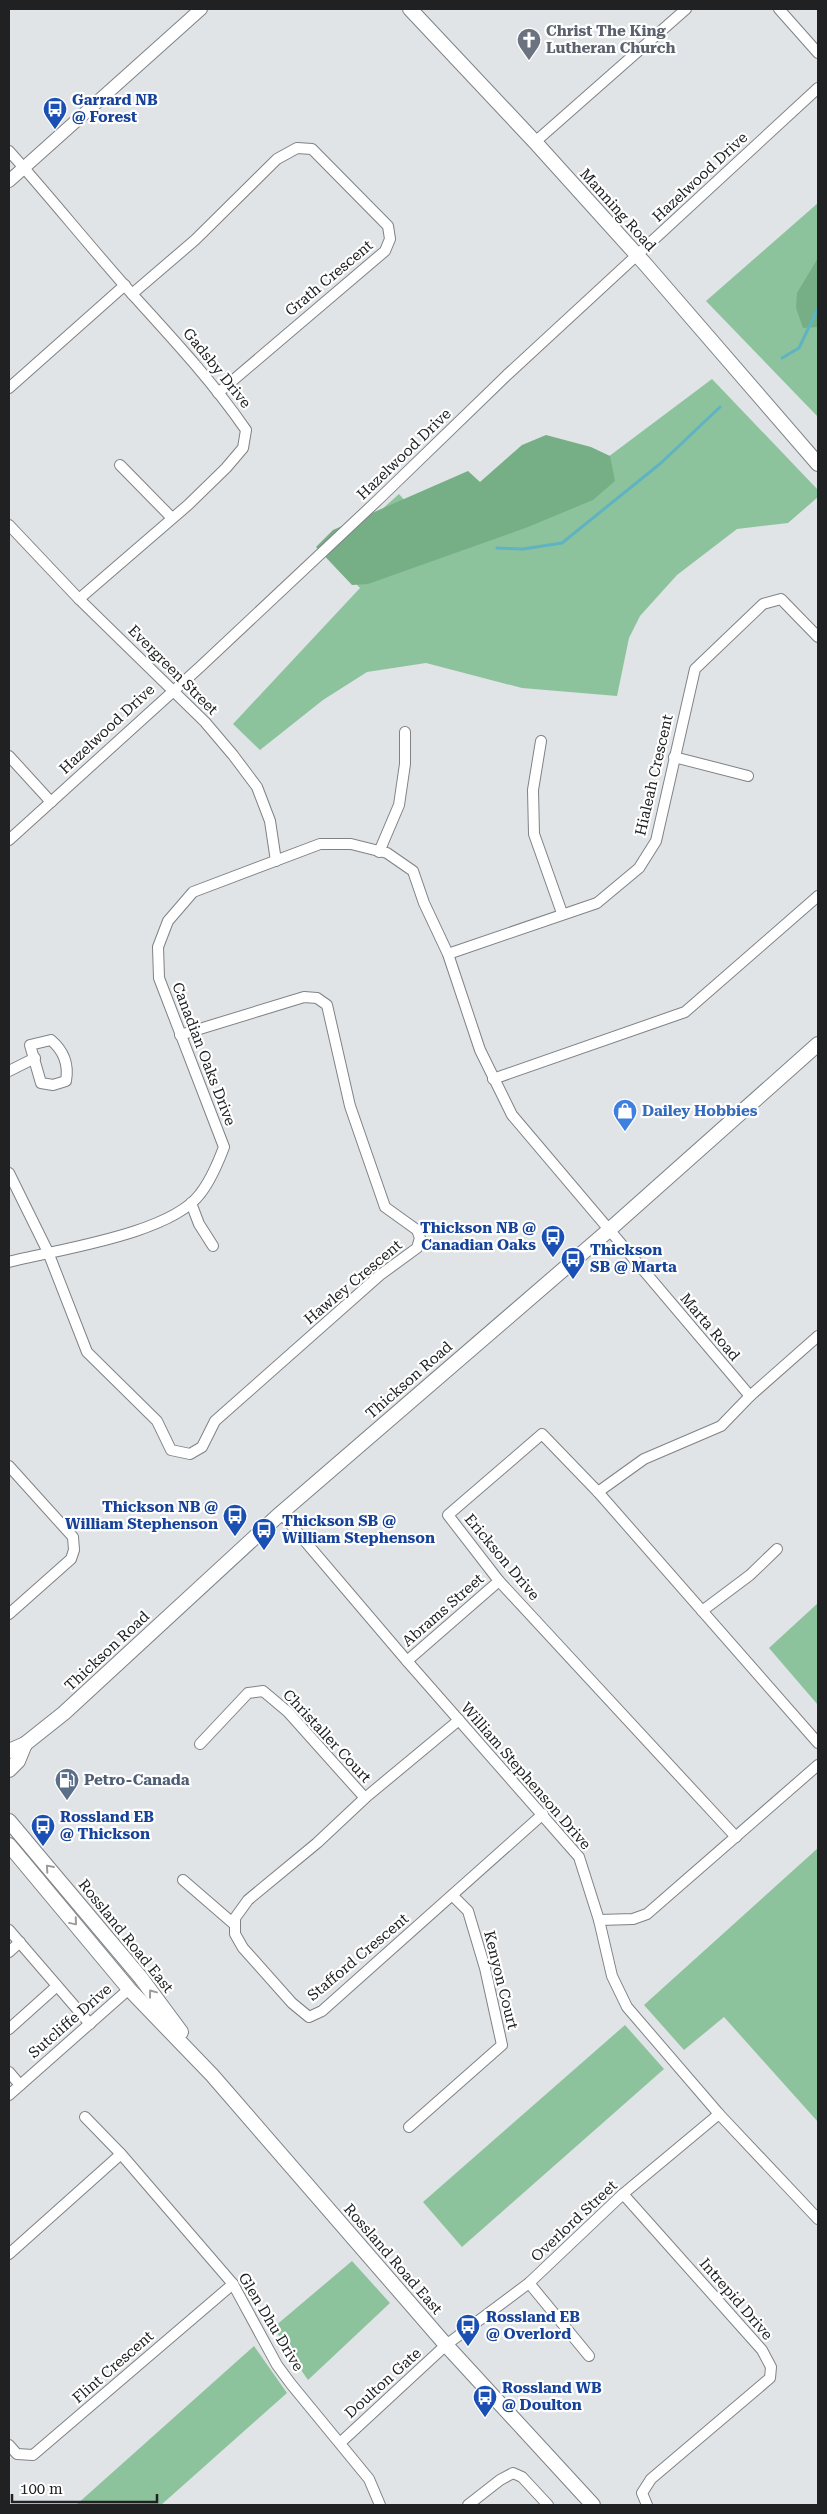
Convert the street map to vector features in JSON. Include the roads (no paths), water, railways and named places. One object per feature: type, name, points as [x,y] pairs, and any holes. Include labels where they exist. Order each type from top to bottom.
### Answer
[{"type":"main road","name":"Manning Road","points":[[410,9],[638,255],[818,464]]},
{"type":"main road","name":"Manning Road","points":[[797,438],[818,450]]},
{"type":"main road","name":"Thickson Road","points":[[9,1751],[25,1744],[64,1713],[281,1513],[609,1230],[818,1044]]},
{"type":"main road","name":"Thickson Road","points":[[9,1770],[18,1761],[25,1744]]},
{"type":"main road","name":"Rossland Road East","points":[[9,1821],[141,1978],[212,2075]]},
{"type":"main road","name":"Rossland Road East","points":[[9,1845],[129,1989],[212,2075],[446,2345],[593,2505]]},
{"type":"street","points":[[9,181],[201,9]]},
{"type":"street","points":[[535,142],[686,9]]},
{"type":"street","points":[[780,9],[818,53]]},
{"type":"street","name":"Hazelwood Drive","points":[[9,840],[172,689],[200,667],[380,498],[506,375],[818,88]]},
{"type":"street","name":"Grath Crescent","points":[[132,294],[195,240],[277,159],[297,148],[312,149],[388,226],[390,239],[385,251],[218,393]]},
{"type":"street","name":"Gadsby Drive","points":[[9,151],[132,294],[178,343],[246,430],[243,448],[226,468],[172,518],[78,598]]},
{"type":"street","points":[[9,388],[125,285]]},
{"type":"street","points":[[120,465],[172,518]]},
{"type":"street","name":"Evergreen Street","points":[[9,525],[78,598],[205,722],[257,788],[270,821],[276,861]]},
{"type":"street","name":"Hialeah Crescent","points":[[448,954],[562,913],[597,903],[639,868],[656,841],[695,669],[763,604],[781,599],[818,637]]},
{"type":"street","points":[[379,852],[399,805],[405,764],[404,732]]},
{"type":"street","points":[[541,741],[533,790],[534,834],[562,913]]},
{"type":"street","points":[[9,756],[51,802]]},
{"type":"street","points":[[674,757],[748,776]]},
{"type":"street","name":"Canadian Oaks Drive","points":[[9,1262],[133,1232],[173,1218],[200,1196],[215,1171],[224,1147],[159,978],[158,947],[168,921],[192,892],[320,844],[351,844],[387,853],[413,871],[424,903],[448,954],[480,1050],[512,1115],[609,1230]]},
{"type":"street","points":[[493,1079],[685,1012],[818,896]]},
{"type":"street","name":"Hawley Crescent","points":[[48,1252],[87,1352],[157,1421],[171,1450],[190,1454],[202,1447],[215,1422],[380,1275],[417,1248],[420,1238],[417,1230],[385,1207],[350,1106],[326,1005],[317,998],[304,997],[180,1035]]},
{"type":"street","points":[[51,1040],[61,1049],[68,1070],[66,1081],[54,1085],[41,1083],[35,1058],[30,1044],[51,1040]]},
{"type":"street","points":[[9,1071],[35,1058]]},
{"type":"street","points":[[9,1173],[48,1252]]},
{"type":"street","points":[[191,1203],[199,1224],[213,1246]]},
{"type":"street","name":"Marta Road","points":[[609,1230],[750,1396]]},
{"type":"street","points":[[598,1492],[644,1459],[721,1426],[750,1396],[818,1336]]},
{"type":"street","name":"Erickson Drive","points":[[736,1837],[499,1581],[448,1515],[542,1434],[598,1492],[818,1743]]},
{"type":"street","points":[[9,1466],[73,1537],[74,1550],[71,1559],[9,1614]]},
{"type":"street","name":"William Stephenson Drive","points":[[281,1513],[407,1661],[579,1857],[599,1920],[612,1976],[626,2007],[719,2114],[818,2219]]},
{"type":"street","points":[[702,1611],[750,1576],[777,1549]]},
{"type":"street","name":"Abrams Street","points":[[407,1661],[499,1581]]},
{"type":"street","name":"Christaller Court","points":[[200,1744],[248,1693],[263,1691],[288,1712],[364,1798]]},
{"type":"street","points":[[235,1925],[235,1918],[248,1900],[317,1843],[364,1798],[459,1720]]},
{"type":"street","points":[[599,1920],[633,1920],[647,1914],[818,1765]]},
{"type":"street","name":"Stafford Crescent","points":[[235,1925],[235,1934],[243,1948],[292,2003],[309,2016],[322,2011],[453,1896],[542,1814]]},
{"type":"street","points":[[183,1880],[235,1925]]},
{"type":"street","name":"Kenyon Court","points":[[409,2127],[502,2045],[485,1968],[468,1911],[453,1896]]},
{"type":"street","points":[[9,1930],[90,2024]]},
{"type":"street","points":[[9,1952],[20,1942]]},
{"type":"street","points":[[9,2029],[57,1986]]},
{"type":"street","name":"Sutcliffe Drive","points":[[9,2095],[129,1989]]},
{"type":"street","points":[[9,2072],[20,2085]]},
{"type":"street","name":"Overlord Street","points":[[446,2345],[529,2283],[623,2194],[719,2114]]},
{"type":"street","name":"Glen Dhu Drive","points":[[85,2117],[121,2154],[233,2284],[286,2378],[369,2479],[380,2505]]},
{"type":"street","points":[[9,2254],[121,2154]]},
{"type":"street","name":"Intrepid Drive","points":[[623,2194],[762,2350],[771,2367],[770,2378],[651,2479],[642,2493],[647,2505]]},
{"type":"street","points":[[529,2283],[589,2356]]},
{"type":"street","name":"Flint Crescent","points":[[9,2445],[17,2454],[33,2455],[233,2284]]},
{"type":"street","name":"Doulton Gate","points":[[340,2443],[446,2345]]},
{"type":"street","points":[[468,2505],[500,2480],[513,2473],[522,2477],[548,2505]]},
{"type":"waterway","points":[[782,358],[799,348],[818,308]]},
{"type":"waterway","points":[[497,548],[523,549],[562,543],[661,463],[720,407]]},
{"type":"place","name":"Christ The King Lutheran Church","points":[[529,61]]},
{"type":"place","name":"Garrard NB @ Forest","points":[[55,130]]},
{"type":"place","name":"Dailey Hobbies","points":[[625,1132]]},
{"type":"place","name":"Thickson NB @ Canadian Oaks","points":[[553,1258]]},
{"type":"place","name":"Thickson SB @ Marta","points":[[573,1280]]},
{"type":"place","name":"Thickson NB @ William Stephenson","points":[[235,1537]]},
{"type":"place","name":"Thickson SB @ William Stephenson","points":[[264,1551]]},
{"type":"place","name":"Petro-Canada","points":[[67,1801]]},
{"type":"place","name":"Rossland EB @ Thickson","points":[[43,1847]]},
{"type":"place","name":"Rossland EB @ Overlord","points":[[468,2347]]},
{"type":"place","name":"Rossland WB @ Doulton","points":[[485,2418]]}]
